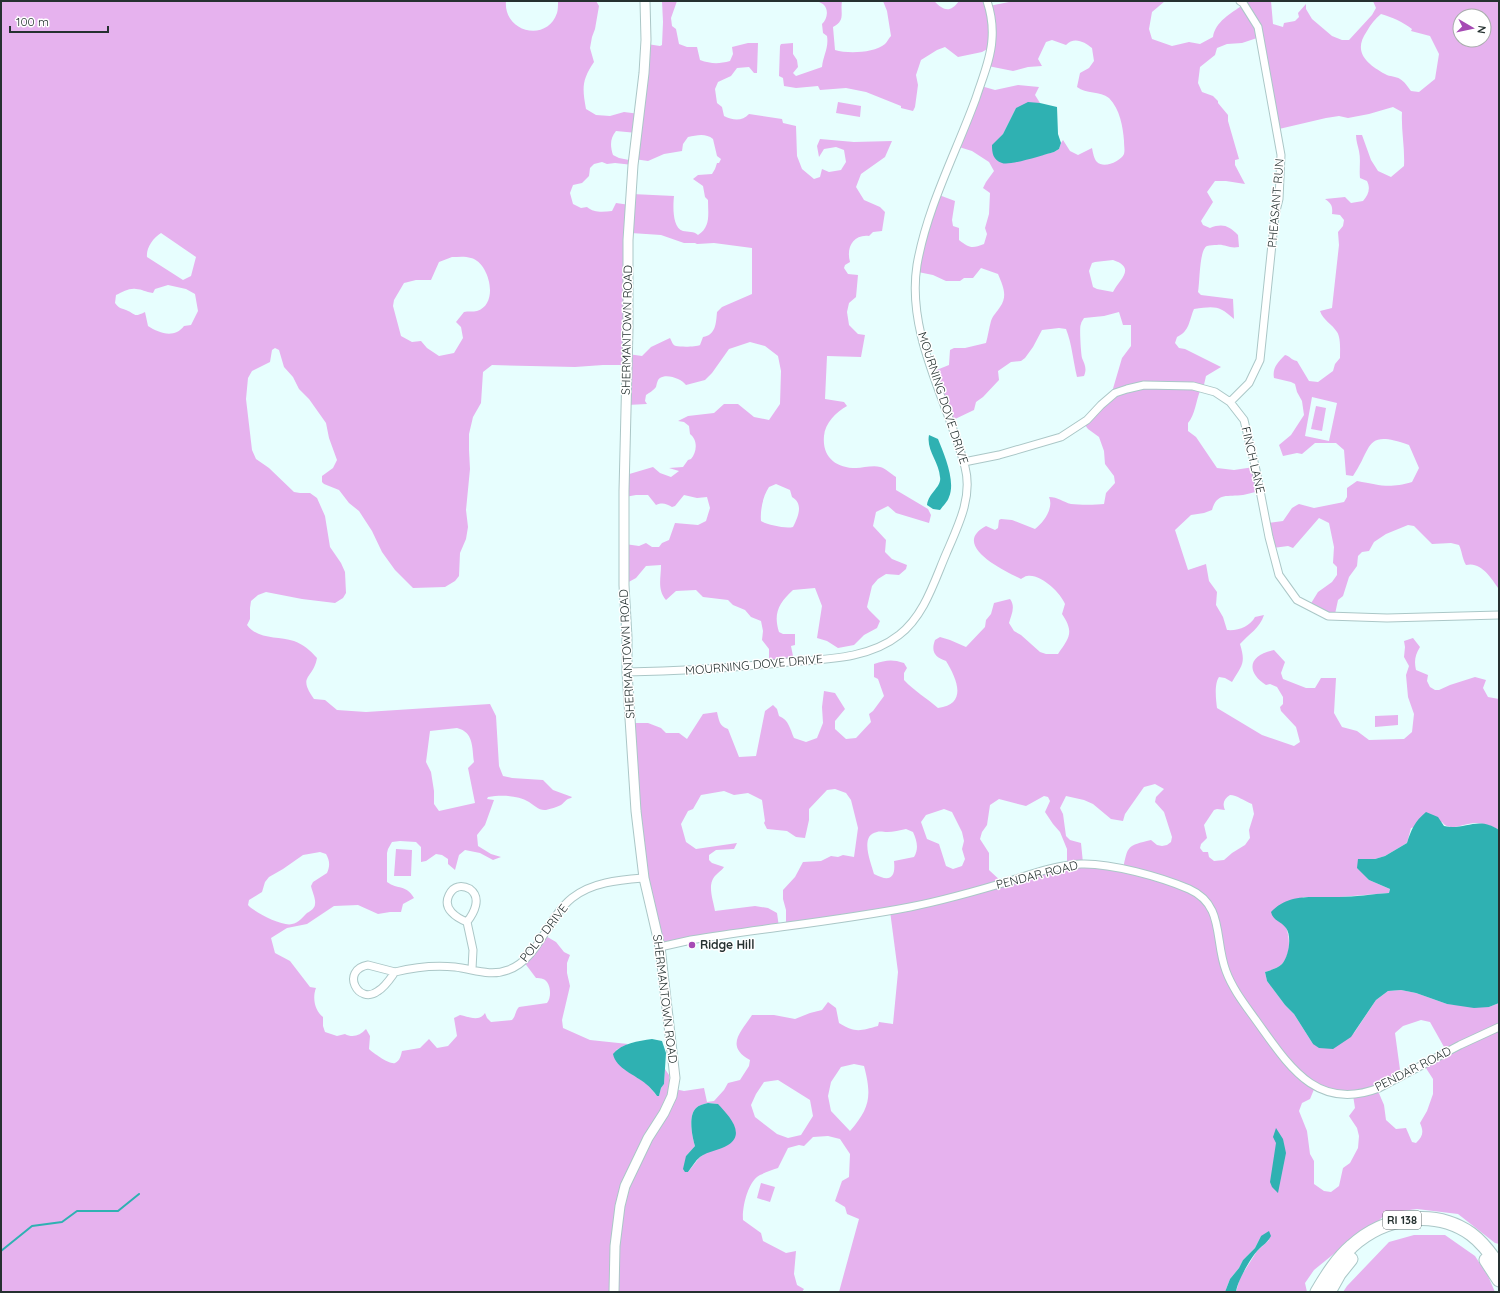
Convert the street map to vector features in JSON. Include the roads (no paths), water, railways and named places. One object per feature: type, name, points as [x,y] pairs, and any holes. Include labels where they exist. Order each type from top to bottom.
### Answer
[{"type":"highway","name":"RI 138","points":[[1317,1292],[1336,1263],[1356,1242],[1387,1225],[1410,1219],[1434,1219],[1452,1224],[1465,1230],[1484,1245],[1499,1266]]},
{"type":"highway","points":[[1328,1292],[1347,1262],[1363,1247],[1389,1233],[1412,1227],[1440,1228],[1463,1238],[1484,1256],[1499,1280]]},
{"type":"street","name":"SHERMANTOWN ROAD","points":[[614,1292],[615,1246],[620,1206],[625,1186],[648,1138],[664,1113],[672,1096],[674,1078],[674,1065],[660,947],[644,878],[633,778],[624,586],[628,240],[633,165],[644,73],[646,40],[645,1]]},
{"type":"street","name":"MOURNING DOVE DRIVE","points":[[627,672],[736,668],[823,659],[863,653],[889,642],[908,627],[921,608],[954,537],[966,500],[967,481],[964,462],[930,364],[919,327],[915,291],[920,253],[932,211],[971,110],[988,63],[992,47],[992,25],[987,1]]},
{"type":"street","name":"PHEASANT RUN","points":[[1230,402],[1249,383],[1260,360],[1275,215],[1279,199],[1281,155],[1258,28],[1243,3],[1240,1]]},
{"type":"street","name":"FINCH LANE","points":[[964,462],[1033,446],[1061,437],[1087,420],[1115,393],[1132,387],[1144,385],[1193,386],[1215,392],[1230,402],[1244,420],[1256,470],[1269,537],[1279,575],[1298,600],[1328,616],[1386,618],[1499,616]]},
{"type":"street","name":"PENDAR ROAD","points":[[660,947],[734,933],[826,921],[911,907],[1065,866],[1093,864],[1148,875],[1191,890],[1204,899],[1216,919],[1223,963],[1236,990],[1293,1069],[1302,1078],[1321,1089],[1340,1094],[1369,1092],[1473,1038],[1499,1027]]},
{"type":"street","name":"POLO DRIVE","points":[[395,972],[384,986],[372,994],[368,995],[360,992],[354,985],[354,975],[356,971],[363,966],[378,967],[395,972],[428,966],[472,969],[491,974],[509,970],[518,966],[524,960],[536,946],[554,917],[572,898],[592,887],[602,884],[644,878]]},
{"type":"street","points":[[467,922],[451,913],[447,904],[449,894],[452,890],[458,887],[466,887],[474,893],[477,901],[474,912],[467,922],[473,950],[472,969]]},
{"type":"water","points":[[1028,102],[1057,107],[1058,134],[1061,143],[1059,149],[1054,152],[1019,162],[1006,164],[999,162],[994,156],[992,145],[1003,134],[1016,108]]},
{"type":"water","points":[[929,435],[938,439],[950,476],[951,491],[947,502],[940,510],[933,509],[927,505],[928,500],[940,481],[939,472],[929,446]]},
{"type":"water","points":[[1426,812],[1438,817],[1444,826],[1458,827],[1478,823],[1491,826],[1499,830],[1499,1003],[1489,1007],[1474,1008],[1447,1004],[1416,993],[1401,990],[1388,991],[1376,1000],[1351,1037],[1333,1049],[1319,1048],[1313,1044],[1294,1014],[1285,1005],[1267,981],[1265,972],[1282,964],[1289,946],[1289,936],[1286,928],[1273,917],[1271,912],[1286,901],[1303,897],[1351,897],[1389,893],[1390,889],[1369,880],[1357,868],[1358,859],[1375,859],[1385,856],[1407,843],[1414,826]]},
{"type":"water","points":[[652,1039],[662,1041],[666,1053],[664,1084],[661,1088],[659,1096],[657,1096],[642,1081],[622,1068],[618,1064],[613,1054],[621,1047],[626,1045]]},
{"type":"water","points":[[708,1103],[718,1104],[726,1113],[734,1124],[736,1135],[728,1145],[703,1155],[688,1172],[685,1172],[683,1169],[686,1156],[695,1146],[692,1132],[692,1116],[697,1107]]},
{"type":"water","points":[[1276,1128],[1283,1139],[1286,1153],[1278,1193],[1272,1187],[1270,1182],[1276,1143],[1273,1137]]},
{"type":"water","points":[[1269,1231],[1271,1236],[1255,1253],[1248,1264],[1236,1292],[1225,1292],[1230,1279],[1239,1268],[1243,1260],[1255,1248],[1261,1236]]},
{"type":"waterway","points":[[1,1251],[32,1226],[62,1222],[77,1211],[118,1211],[139,1194]]},
{"type":"place","name":"Ridge Hill","points":[[692,945]]}]
